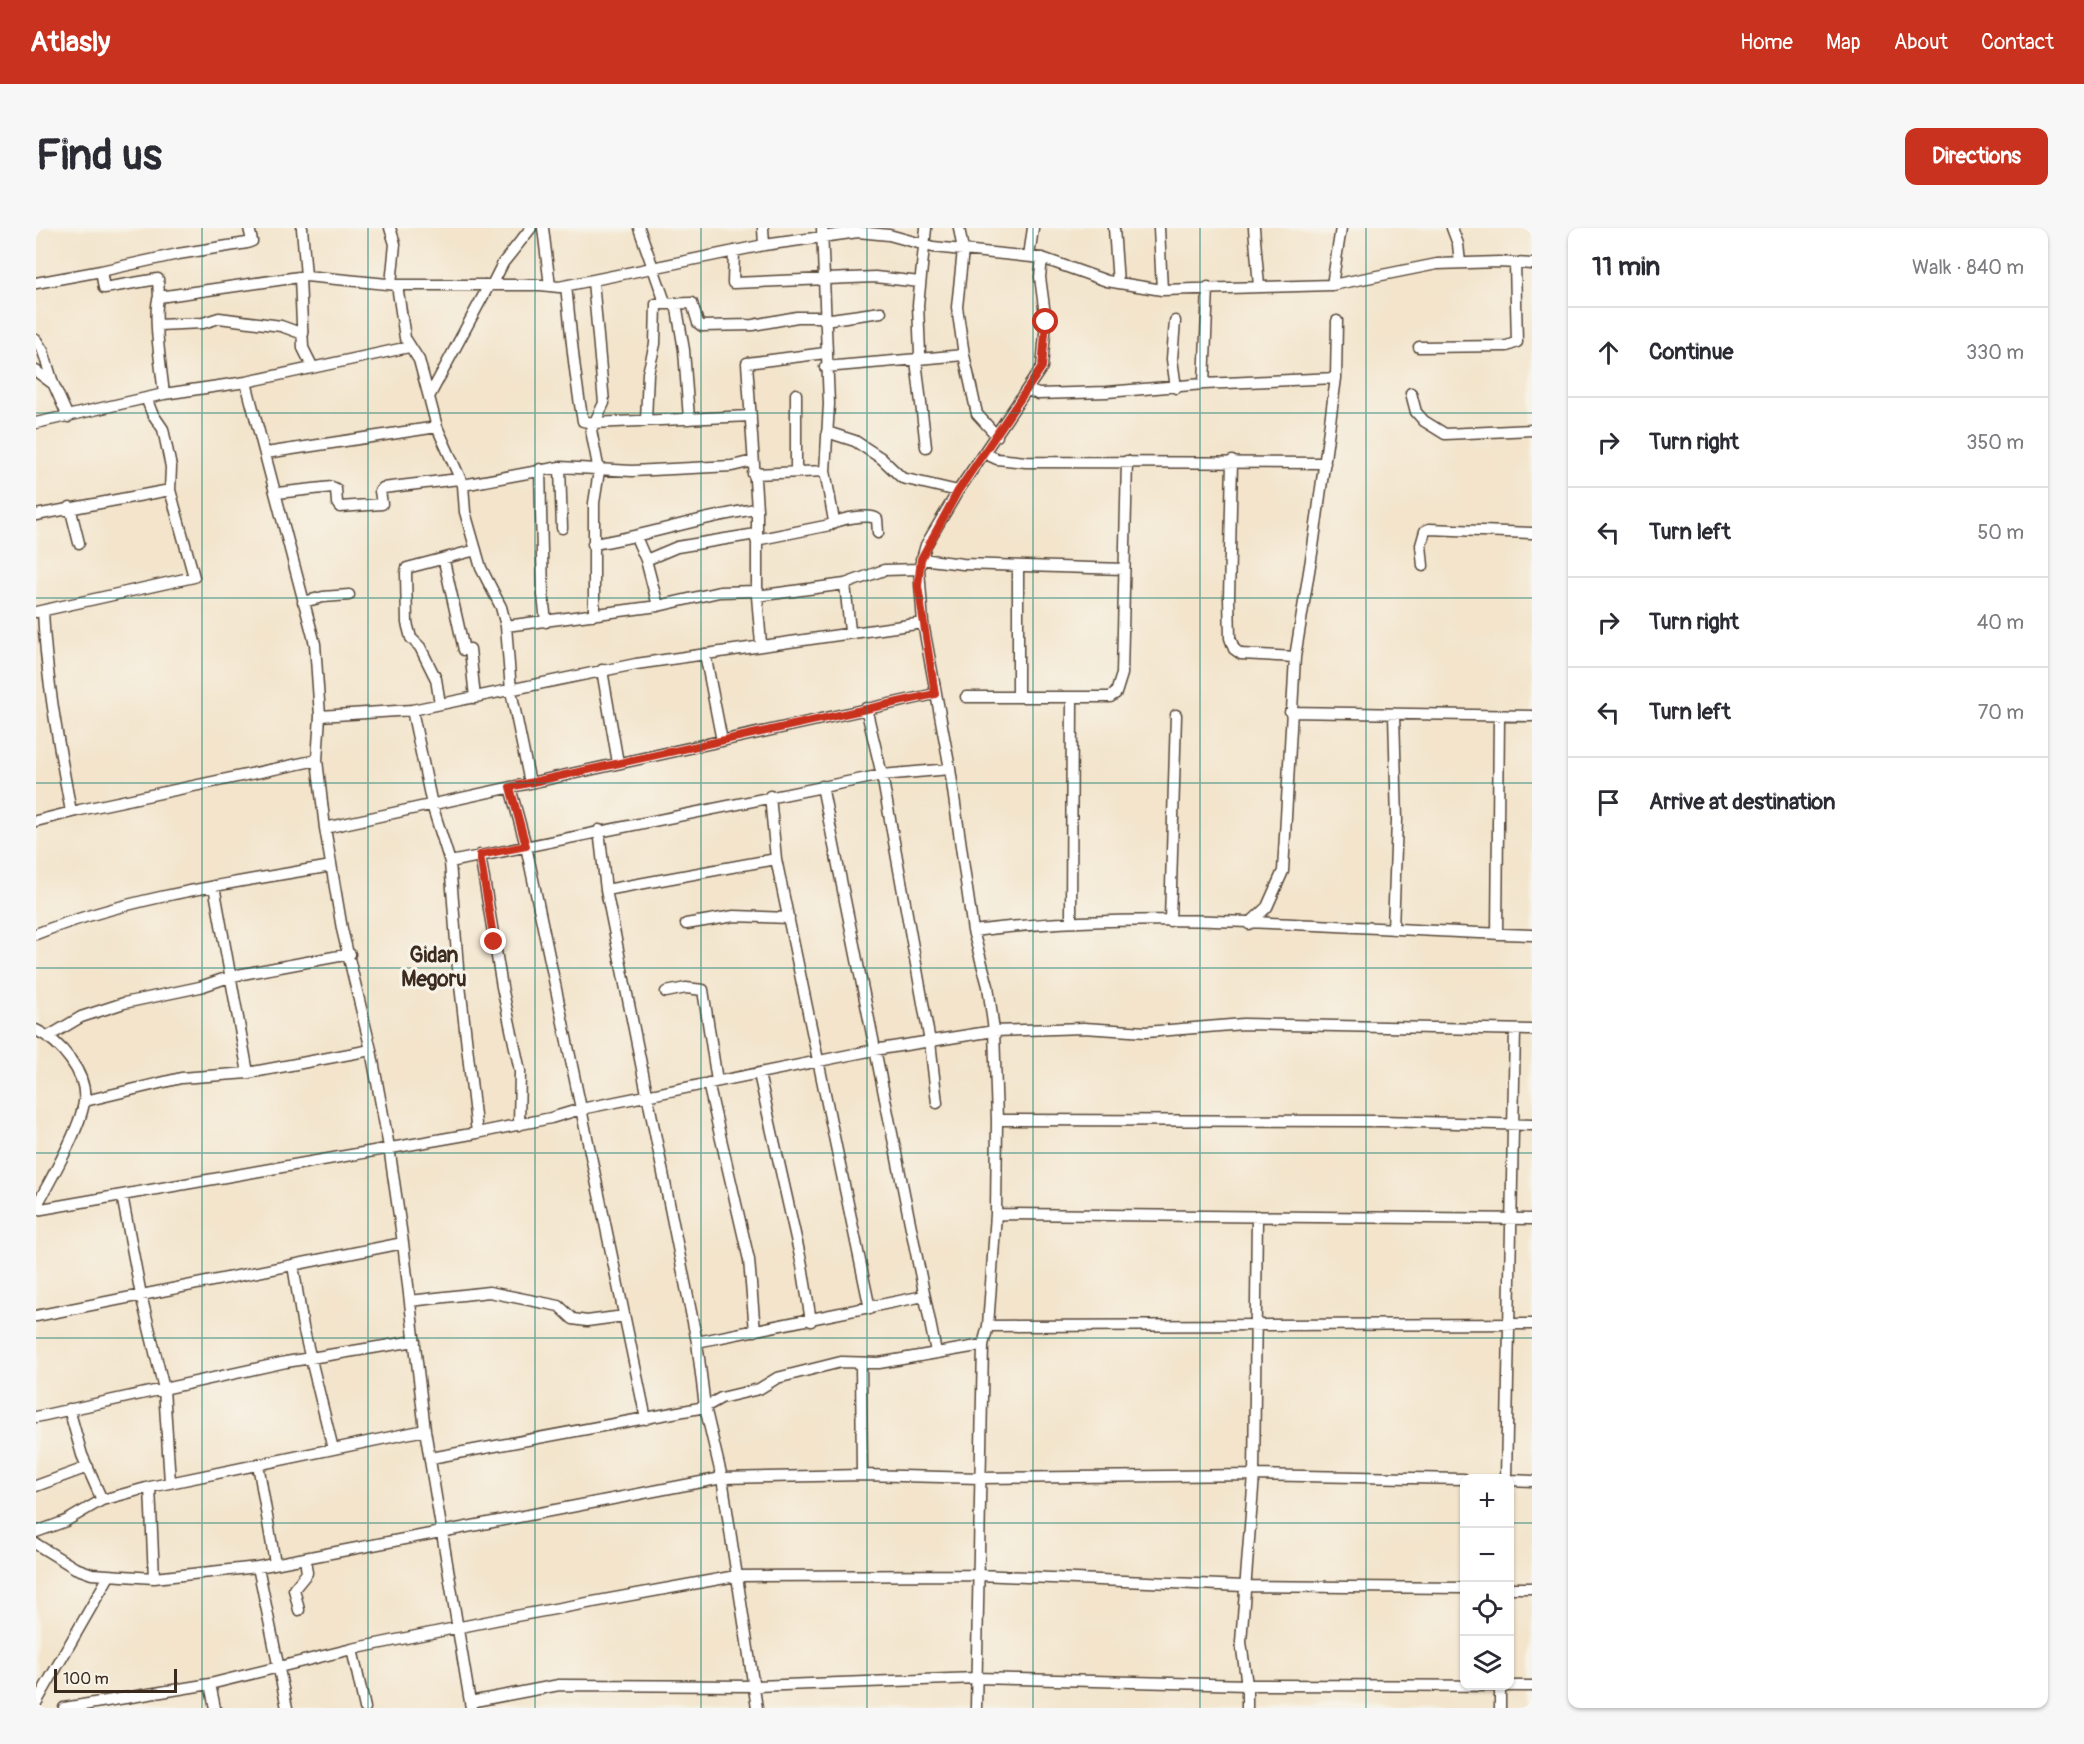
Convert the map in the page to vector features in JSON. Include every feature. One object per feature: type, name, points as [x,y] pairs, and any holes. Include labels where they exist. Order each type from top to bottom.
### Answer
[{"type":"street","points":[[36,283],[178,254],[247,243],[252,241],[249,228]]},
{"type":"street","points":[[302,228],[303,348],[312,366]]},
{"type":"street","points":[[390,228],[395,244],[394,284],[409,347],[419,360],[437,428],[461,482],[465,512],[481,568],[501,608],[506,627],[511,691],[530,783]]},
{"type":"street","points":[[430,395],[503,263],[531,228]]},
{"type":"street","points":[[543,228],[550,286]]},
{"type":"street","points":[[639,228],[664,302]]},
{"type":"street","points":[[763,228],[764,245]]},
{"type":"street","points":[[926,228],[920,282],[920,354],[916,360],[926,447]]},
{"type":"street","points":[[959,228],[963,250],[957,307],[964,355],[976,414],[997,436]]},
{"type":"street","points":[[1029,256],[1033,228]]},
{"type":"street","points":[[1113,228],[1118,283]]},
{"type":"street","points":[[1160,228],[1162,290]]},
{"type":"street","points":[[1254,228],[1259,286]]},
{"type":"street","points":[[1332,285],[1341,228]]},
{"type":"street","points":[[1452,228],[1458,244],[1460,263]]},
{"type":"street","points":[[159,297],[303,277],[394,284],[566,286],[823,232],[868,230],[925,245],[1042,258],[1118,283],[1162,290],[1332,285],[1418,267],[1460,263],[1532,264]]},
{"type":"street","points":[[823,232],[825,367],[828,404],[825,471],[834,521]]},
{"type":"street","points":[[734,251],[734,284],[824,282],[875,277],[920,282]]},
{"type":"street","points":[[976,1708],[983,1345],[988,1326],[996,1214],[997,1120],[994,1031],[988,986],[973,931],[950,769],[923,623],[920,564],[958,491],[1042,367],[1046,322],[1041,277],[1042,258]]},
{"type":"street","points":[[1419,347],[1507,346],[1517,342],[1515,263]]},
{"type":"street","points":[[101,270],[104,288],[158,279],[158,325],[164,394]]},
{"type":"street","points":[[593,281],[604,403],[591,430],[599,471],[594,503],[594,615]]},
{"type":"street","points":[[566,286],[573,369],[583,421],[593,423],[751,416]]},
{"type":"street","points":[[1204,384],[1208,287]]},
{"type":"street","points":[[676,303],[684,350],[688,419]]},
{"type":"street","points":[[646,421],[648,373],[655,344],[654,310],[656,304],[692,303],[698,324],[702,326],[753,325],[797,317],[824,319],[881,312]]},
{"type":"street","points":[[158,325],[203,323],[219,318],[281,326],[303,334]]},
{"type":"street","points":[[1175,321],[1172,359],[1176,388]]},
{"type":"street","points":[[1249,924],[1267,907],[1283,871],[1294,657],[1336,378],[1337,321]]},
{"type":"street","points":[[36,340],[43,351],[52,383],[68,417]]},
{"type":"street","points":[[36,423],[147,400],[164,394],[246,382],[409,347]]},
{"type":"street","points":[[761,644],[757,593],[757,509],[747,363],[825,353]]},
{"type":"street","points":[[825,367],[964,355]]},
{"type":"street","points":[[36,371],[52,383]]},
{"type":"street","points":[[1028,390],[1052,394],[1336,378]]},
{"type":"street","points":[[246,382],[278,493],[315,644],[320,716],[317,760],[325,828],[342,929],[350,954],[371,1050],[389,1147],[425,1430],[470,1705],[559,1685],[756,1686],[977,1678],[1247,1685],[1460,1686]]},
{"type":"street","points":[[1411,393],[1416,412],[1424,421],[1445,434],[1532,430]]},
{"type":"street","points":[[796,394],[796,472]]},
{"type":"street","points":[[71,812],[53,716],[40,612],[194,577],[170,490],[171,467],[166,440],[161,423],[152,413],[147,400]]},
{"type":"street","points":[[266,453],[437,428]]},
{"type":"street","points":[[827,432],[855,441],[881,458],[902,478],[958,491]]},
{"type":"street","points":[[984,453],[997,459],[1026,462],[1325,463]]},
{"type":"street","points":[[278,493],[332,487],[336,489],[337,503],[340,507],[375,506],[382,504],[380,491],[383,488],[461,482],[560,467],[599,471],[732,466],[753,460]]},
{"type":"street","points":[[966,697],[1110,697],[1120,686],[1127,461]]},
{"type":"street","points":[[1232,461],[1230,639],[1234,649],[1242,654],[1294,657]]},
{"type":"street","points":[[560,467],[562,528]]},
{"type":"street","points":[[540,469],[546,622]]},
{"type":"street","points":[[753,474],[825,471]]},
{"type":"street","points":[[36,515],[170,490]]},
{"type":"street","points":[[70,507],[79,543]]},
{"type":"street","points":[[593,544],[636,537],[715,515],[757,509]]},
{"type":"street","points":[[646,560],[677,547],[756,537],[830,525],[834,521],[875,516],[878,533]]},
{"type":"street","points":[[1423,566],[1421,545],[1425,531],[1429,529],[1532,533]]},
{"type":"street","points":[[636,537],[646,560],[658,606]]},
{"type":"street","points":[[440,704],[436,679],[420,647],[411,638],[405,595],[407,568],[444,561],[476,550]]},
{"type":"street","points":[[444,561],[464,650],[470,649],[475,698]]},
{"type":"street","points":[[506,627],[658,606],[719,592],[757,593],[844,584],[878,571],[920,564],[1124,569]]},
{"type":"street","points":[[1018,566],[1018,697]]},
{"type":"street","points":[[844,584],[850,631]]},
{"type":"street","points":[[303,602],[323,597],[350,595]]},
{"type":"street","points":[[320,716],[412,710],[511,691],[602,670],[761,644],[923,623]]},
{"type":"street","points":[[705,654],[722,741]]},
{"type":"street","points":[[602,670],[618,763]]},
{"type":"street","points":[[325,828],[935,694]]},
{"type":"street","points":[[1071,921],[1072,698]]},
{"type":"street","points":[[866,708],[882,775],[930,1042],[937,1103]]},
{"type":"street","points":[[412,710],[432,805],[450,862],[458,968],[477,1133]]},
{"type":"street","points":[[1290,711],[1394,715],[1532,716]]},
{"type":"street","points":[[1497,934],[1499,714]]},
{"type":"street","points":[[1170,921],[1176,715]]},
{"type":"street","points":[[1393,929],[1397,820],[1394,715]]},
{"type":"street","points":[[36,822],[71,812],[317,760]]},
{"type":"street","points":[[450,862],[822,786],[882,775],[950,769]]},
{"type":"street","points":[[822,786],[936,1352]]},
{"type":"street","points":[[510,787],[526,846],[646,1419]]},
{"type":"street","points":[[770,796],[776,859],[870,1309]]},
{"type":"street","points":[[599,830],[606,890],[697,1342],[705,1407],[722,1478],[736,1576],[756,1686],[757,1708]]},
{"type":"street","points":[[480,855],[502,987],[520,1071],[519,1125]]},
{"type":"street","points":[[606,890],[776,859]]},
{"type":"street","points":[[36,934],[80,917],[214,886],[331,866]]},
{"type":"street","points":[[214,886],[248,1073]]},
{"type":"street","points":[[686,924],[734,916],[789,918]]},
{"type":"street","points":[[973,931],[1071,921],[1170,921],[1532,935]]},
{"type":"street","points":[[49,1036],[81,1017],[124,1003],[200,987],[232,976],[350,954]]},
{"type":"street","points":[[666,992],[686,988],[703,990],[713,1082],[749,1260],[755,1331]]},
{"type":"street","points":[[36,1208],[477,1133],[519,1125],[581,1108],[818,1064],[874,1050],[994,1031],[1084,1028],[1146,1032],[1243,1024],[1532,1030]]},
{"type":"street","points":[[36,1030],[49,1036],[76,1065],[85,1101],[67,1147],[36,1208]]},
{"type":"street","points":[[1508,1474],[1508,1323],[1513,1219],[1515,1030]]},
{"type":"street","points":[[85,1101],[181,1078],[248,1073],[371,1050]]},
{"type":"street","points":[[759,1074],[802,1265],[811,1320]]},
{"type":"street","points":[[997,1120],[1312,1120],[1532,1125]]},
{"type":"street","points":[[122,1195],[141,1295],[164,1389],[170,1482]]},
{"type":"street","points":[[996,1214],[1532,1219]]},
{"type":"street","points":[[1247,1708],[1247,1685],[1241,1642],[1254,1475],[1257,1216]]},
{"type":"street","points":[[36,1316],[403,1243]]},
{"type":"street","points":[[293,1265],[310,1358],[333,1449]]},
{"type":"street","points":[[410,1301],[489,1292],[559,1306],[573,1319],[587,1321],[624,1316]]},
{"type":"street","points":[[697,1342],[870,1309],[924,1296]]},
{"type":"street","points":[[988,1326],[1532,1324]]},
{"type":"street","points":[[36,1417],[69,1408],[310,1358],[415,1341]]},
{"type":"street","points":[[431,1458],[705,1407],[721,1398],[759,1389],[777,1378],[841,1362],[879,1363],[983,1345]]},
{"type":"street","points":[[861,1364],[862,1475]]},
{"type":"street","points":[[69,1408],[88,1467],[102,1500]]},
{"type":"street","points":[[36,1532],[66,1521],[102,1500],[150,1487],[425,1430]]},
{"type":"street","points":[[258,1464],[275,1563]]},
{"type":"street","points":[[36,1486],[88,1467]]},
{"type":"street","points":[[36,1544],[75,1568],[92,1574],[153,1578],[258,1567],[722,1478],[862,1475],[980,1478],[1254,1475],[1460,1479]]},
{"type":"street","points":[[1514,1480],[1532,1481]]},
{"type":"street","points":[[150,1487],[153,1578]]},
{"type":"street","points":[[299,1610],[294,1589],[307,1573],[305,1558]]},
{"type":"street","points":[[258,1567],[287,1708]]},
{"type":"street","points":[[64,1708],[117,1704],[352,1649],[736,1576],[978,1575],[1244,1586],[1460,1588]]},
{"type":"street","points":[[36,1703],[109,1576]]},
{"type":"street","points":[[1514,1588],[1532,1588]]},
{"type":"street","points":[[352,1649],[365,1708]]},
{"type":"street","points":[[210,1684],[215,1708]]},
{"type":"street","points":[[1514,1686],[1532,1686]]},
{"type":"street","points":[[1500,1690],[1500,1708]]},
{"type":"district","name":"Gidan Megoru","points":[[434,967]]},
{"type":"route","points":[[494,942],[480,855],[526,846],[510,787],[935,694],[918,586],[921,559],[926,545],[958,491],[1042,367],[1046,322]]}]
